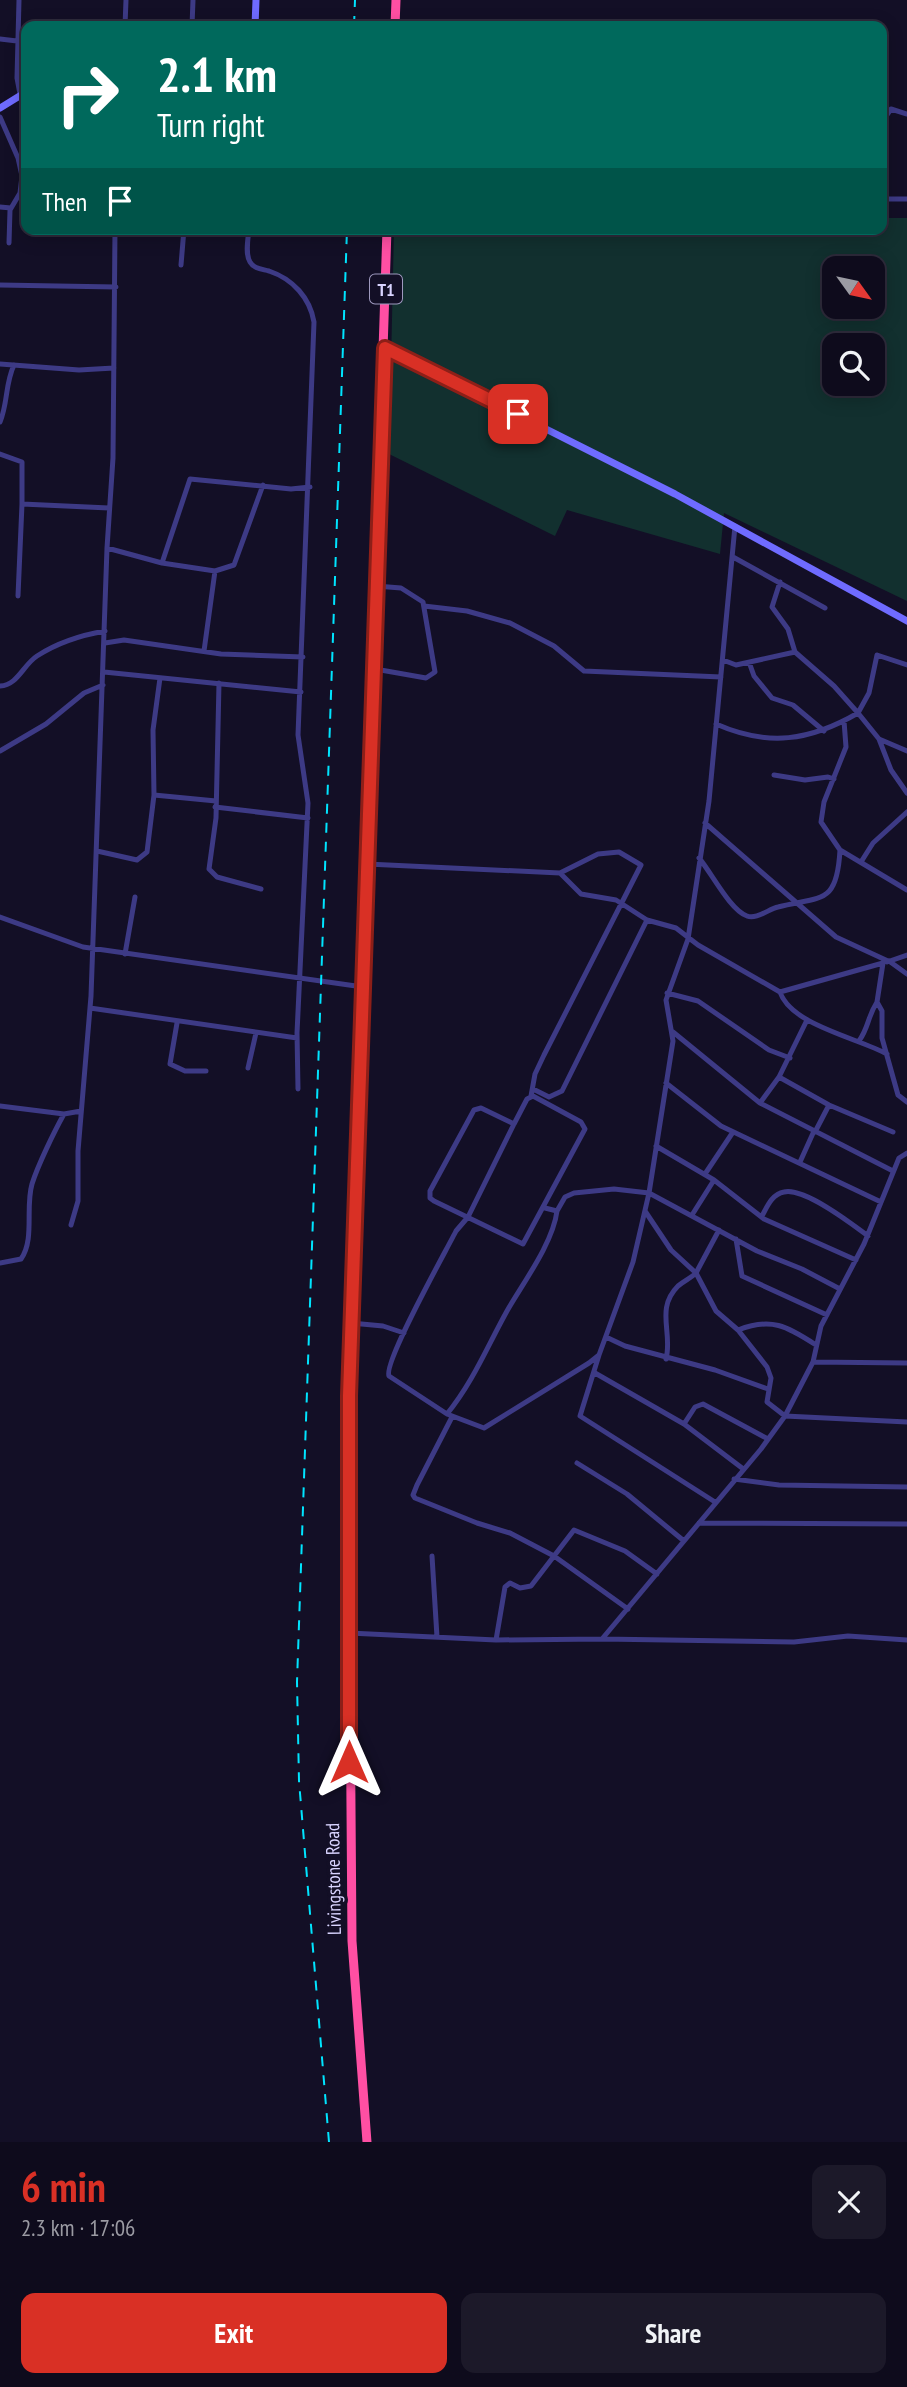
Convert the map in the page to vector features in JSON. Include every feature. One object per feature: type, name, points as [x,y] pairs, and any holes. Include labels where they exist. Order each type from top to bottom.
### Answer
[{"type":"highway","points":[[395,21],[396,0]]},
{"type":"highway","name":"Livingstone Road","points":[[367,2142],[352,1965],[349,1633],[351,1322],[375,669],[387,235]]},
{"type":"main road","points":[[255,21],[256,0]]},
{"type":"main road","points":[[0,108],[21,94]]},
{"type":"main road","points":[[385,348],[735,526],[907,621]]},
{"type":"street","points":[[19,0],[17,41],[21,76]]},
{"type":"street","points":[[125,21],[126,0]]},
{"type":"street","points":[[192,21],[193,0]]},
{"type":"street","points":[[0,38],[17,41]]},
{"type":"street","points":[[887,115],[891,109],[907,114]]},
{"type":"street","points":[[0,117],[21,172]]},
{"type":"street","points":[[9,243],[11,208],[20,193],[21,184]]},
{"type":"street","points":[[887,199],[907,199]]},
{"type":"street","points":[[0,207],[11,208]]},
{"type":"street","points":[[71,1225],[78,1201],[97,851],[114,368],[115,235]]},
{"type":"street","points":[[181,265],[184,235]]},
{"type":"street","points":[[249,235],[248,260],[253,266],[274,272],[298,289],[311,305],[314,378],[298,735],[308,818],[298,1089]]},
{"type":"street","points":[[0,285],[116,287]]},
{"type":"street","points":[[0,364],[79,370],[114,368]]},
{"type":"street","points":[[0,422],[7,405],[7,380],[14,365]]},
{"type":"street","points":[[0,454],[22,462],[18,596]]},
{"type":"street","points":[[162,563],[190,479],[291,489],[310,487]]},
{"type":"street","points":[[107,548],[162,563],[215,570],[233,565],[263,485]]},
{"type":"street","points":[[22,504],[109,508]]},
{"type":"street","points":[[715,1502],[580,1416],[633,1262],[649,1193],[673,1032],[666,1005],[667,993],[688,939],[705,822],[735,526]]},
{"type":"street","points":[[733,557],[755,572],[780,582],[825,608]]},
{"type":"street","points":[[204,651],[215,570]]},
{"type":"street","points":[[780,582],[772,607],[788,629],[795,652],[834,686],[879,739],[891,770],[907,793]]},
{"type":"street","points":[[375,669],[426,678],[433,675],[424,606],[419,598],[401,588],[376,586]]},
{"type":"street","points":[[424,606],[467,611],[510,623],[554,646],[584,671],[721,677]]},
{"type":"street","points":[[0,686],[15,681],[34,658],[51,648],[105,631]]},
{"type":"street","points":[[105,643],[124,640],[204,651],[303,657]]},
{"type":"street","points":[[723,660],[736,664],[795,652]]},
{"type":"street","points":[[716,724],[754,737],[808,737],[858,713],[869,693],[877,655],[907,665]]},
{"type":"street","points":[[749,662],[759,682],[772,698],[793,705],[824,731]]},
{"type":"street","points":[[104,672],[301,692]]},
{"type":"street","points":[[97,851],[137,860],[143,858],[148,848],[154,795],[153,730],[160,678]]},
{"type":"street","points":[[219,683],[216,804],[210,872],[217,877],[261,889]]},
{"type":"street","points":[[0,751],[47,724],[84,694],[103,685]]},
{"type":"street","points":[[844,721],[846,747],[820,816],[840,850],[907,890]]},
{"type":"street","points":[[879,739],[907,751]]},
{"type":"street","points":[[775,775],[805,780],[828,777],[834,779]]},
{"type":"street","points":[[154,795],[308,818]]},
{"type":"street","points":[[861,862],[873,843],[907,812]]},
{"type":"street","points":[[705,822],[836,937],[907,974]]},
{"type":"street","points":[[699,858],[719,888],[745,915],[753,917],[778,907],[801,904],[825,895],[834,887],[840,850]]},
{"type":"street","points":[[367,864],[560,873],[598,854],[620,852],[641,865],[535,1074],[531,1096],[514,1124],[468,1217],[456,1231],[404,1333],[387,1373],[450,1415],[484,1428],[599,1355]]},
{"type":"street","points":[[560,873],[581,894],[620,902],[648,920],[676,928],[688,939],[780,992],[783,1000],[807,1020],[887,1054]]},
{"type":"street","points":[[125,954],[135,897]]},
{"type":"street","points":[[0,917],[92,948],[363,987]]},
{"type":"street","points":[[533,1089],[552,1098],[562,1091],[648,920]]},
{"type":"street","points":[[780,992],[907,955]]},
{"type":"street","points":[[859,1041],[867,1030],[866,1018],[877,1002],[887,962]]},
{"type":"street","points":[[667,993],[698,1001],[763,1047],[790,1058]]},
{"type":"street","points":[[877,1002],[882,1011],[882,1038],[898,1095],[907,1102]]},
{"type":"street","points":[[90,1008],[177,1023],[298,1038]]},
{"type":"street","points":[[760,1103],[790,1058],[807,1020]]},
{"type":"street","points":[[177,1023],[170,1065],[185,1071],[206,1071]]},
{"type":"street","points":[[673,1032],[760,1103],[892,1171]]},
{"type":"street","points":[[248,1068],[256,1033]]},
{"type":"street","points":[[779,1077],[829,1105],[893,1132]]},
{"type":"street","points":[[666,1083],[707,1117],[733,1132],[800,1161],[881,1202]]},
{"type":"street","points":[[514,1124],[481,1108],[474,1110],[430,1191],[430,1198],[523,1244],[545,1208],[585,1127],[581,1122],[531,1096]]},
{"type":"street","points":[[800,1161],[829,1105]]},
{"type":"street","points":[[0,1107],[64,1114],[81,1111]]},
{"type":"street","points":[[0,1263],[21,1259],[28,1248],[32,1184],[64,1114]]},
{"type":"street","points":[[705,1174],[733,1132]]},
{"type":"street","points":[[656,1146],[705,1174],[762,1216],[856,1260]]},
{"type":"street","points":[[602,1639],[785,1416],[813,1362],[827,1315],[868,1236],[892,1171],[901,1155],[907,1153]]},
{"type":"street","points":[[692,1215],[714,1180]]},
{"type":"street","points":[[628,1609],[554,1556],[510,1533],[477,1523],[413,1495],[450,1415],[471,1383],[505,1314],[525,1286],[551,1234],[565,1197],[574,1193],[614,1189],[649,1193],[840,1289]]},
{"type":"street","points":[[762,1216],[774,1197],[782,1192],[794,1192],[834,1211],[868,1236]]},
{"type":"street","points":[[545,1208],[558,1211]]},
{"type":"street","points":[[645,1211],[671,1250],[696,1273],[716,1311],[738,1330],[767,1367],[771,1378],[768,1405],[785,1416],[907,1422]]},
{"type":"street","points":[[666,1359],[669,1343],[663,1323],[666,1308],[677,1287],[696,1273],[719,1230]]},
{"type":"street","points":[[736,1239],[739,1270],[745,1279],[827,1315]]},
{"type":"street","points":[[351,1322],[383,1326],[404,1333]]},
{"type":"street","points":[[738,1330],[767,1322],[792,1331],[816,1345]]},
{"type":"street","points":[[606,1337],[666,1359],[703,1367],[768,1389]]},
{"type":"street","points":[[813,1362],[907,1363]]},
{"type":"street","points":[[595,1373],[684,1424],[742,1468]]},
{"type":"street","points":[[684,1424],[695,1407],[703,1404],[768,1439]]},
{"type":"street","points":[[577,1463],[627,1494],[684,1541]]},
{"type":"street","points":[[734,1479],[779,1485],[907,1487]]},
{"type":"street","points":[[699,1523],[907,1524]]},
{"type":"street","points":[[496,1640],[505,1587],[510,1583],[520,1588],[531,1586],[577,1529],[625,1551],[657,1574]]},
{"type":"street","points":[[432,1556],[437,1637]]},
{"type":"street","points":[[349,1633],[496,1640],[794,1642],[848,1636],[907,1640]]},
{"type":"green space","points":[[887,218],[907,218],[907,601],[724,513],[720,554],[567,510],[555,536],[389,454],[394,235],[887,235]]},
{"type":"railway","points":[[354,21],[355,0]]},
{"type":"railway","points":[[329,2142],[299,1781],[297,1682],[347,235]]},
{"type":"route","points":[[349,1762],[349,1396],[385,348],[518,414]]}]
